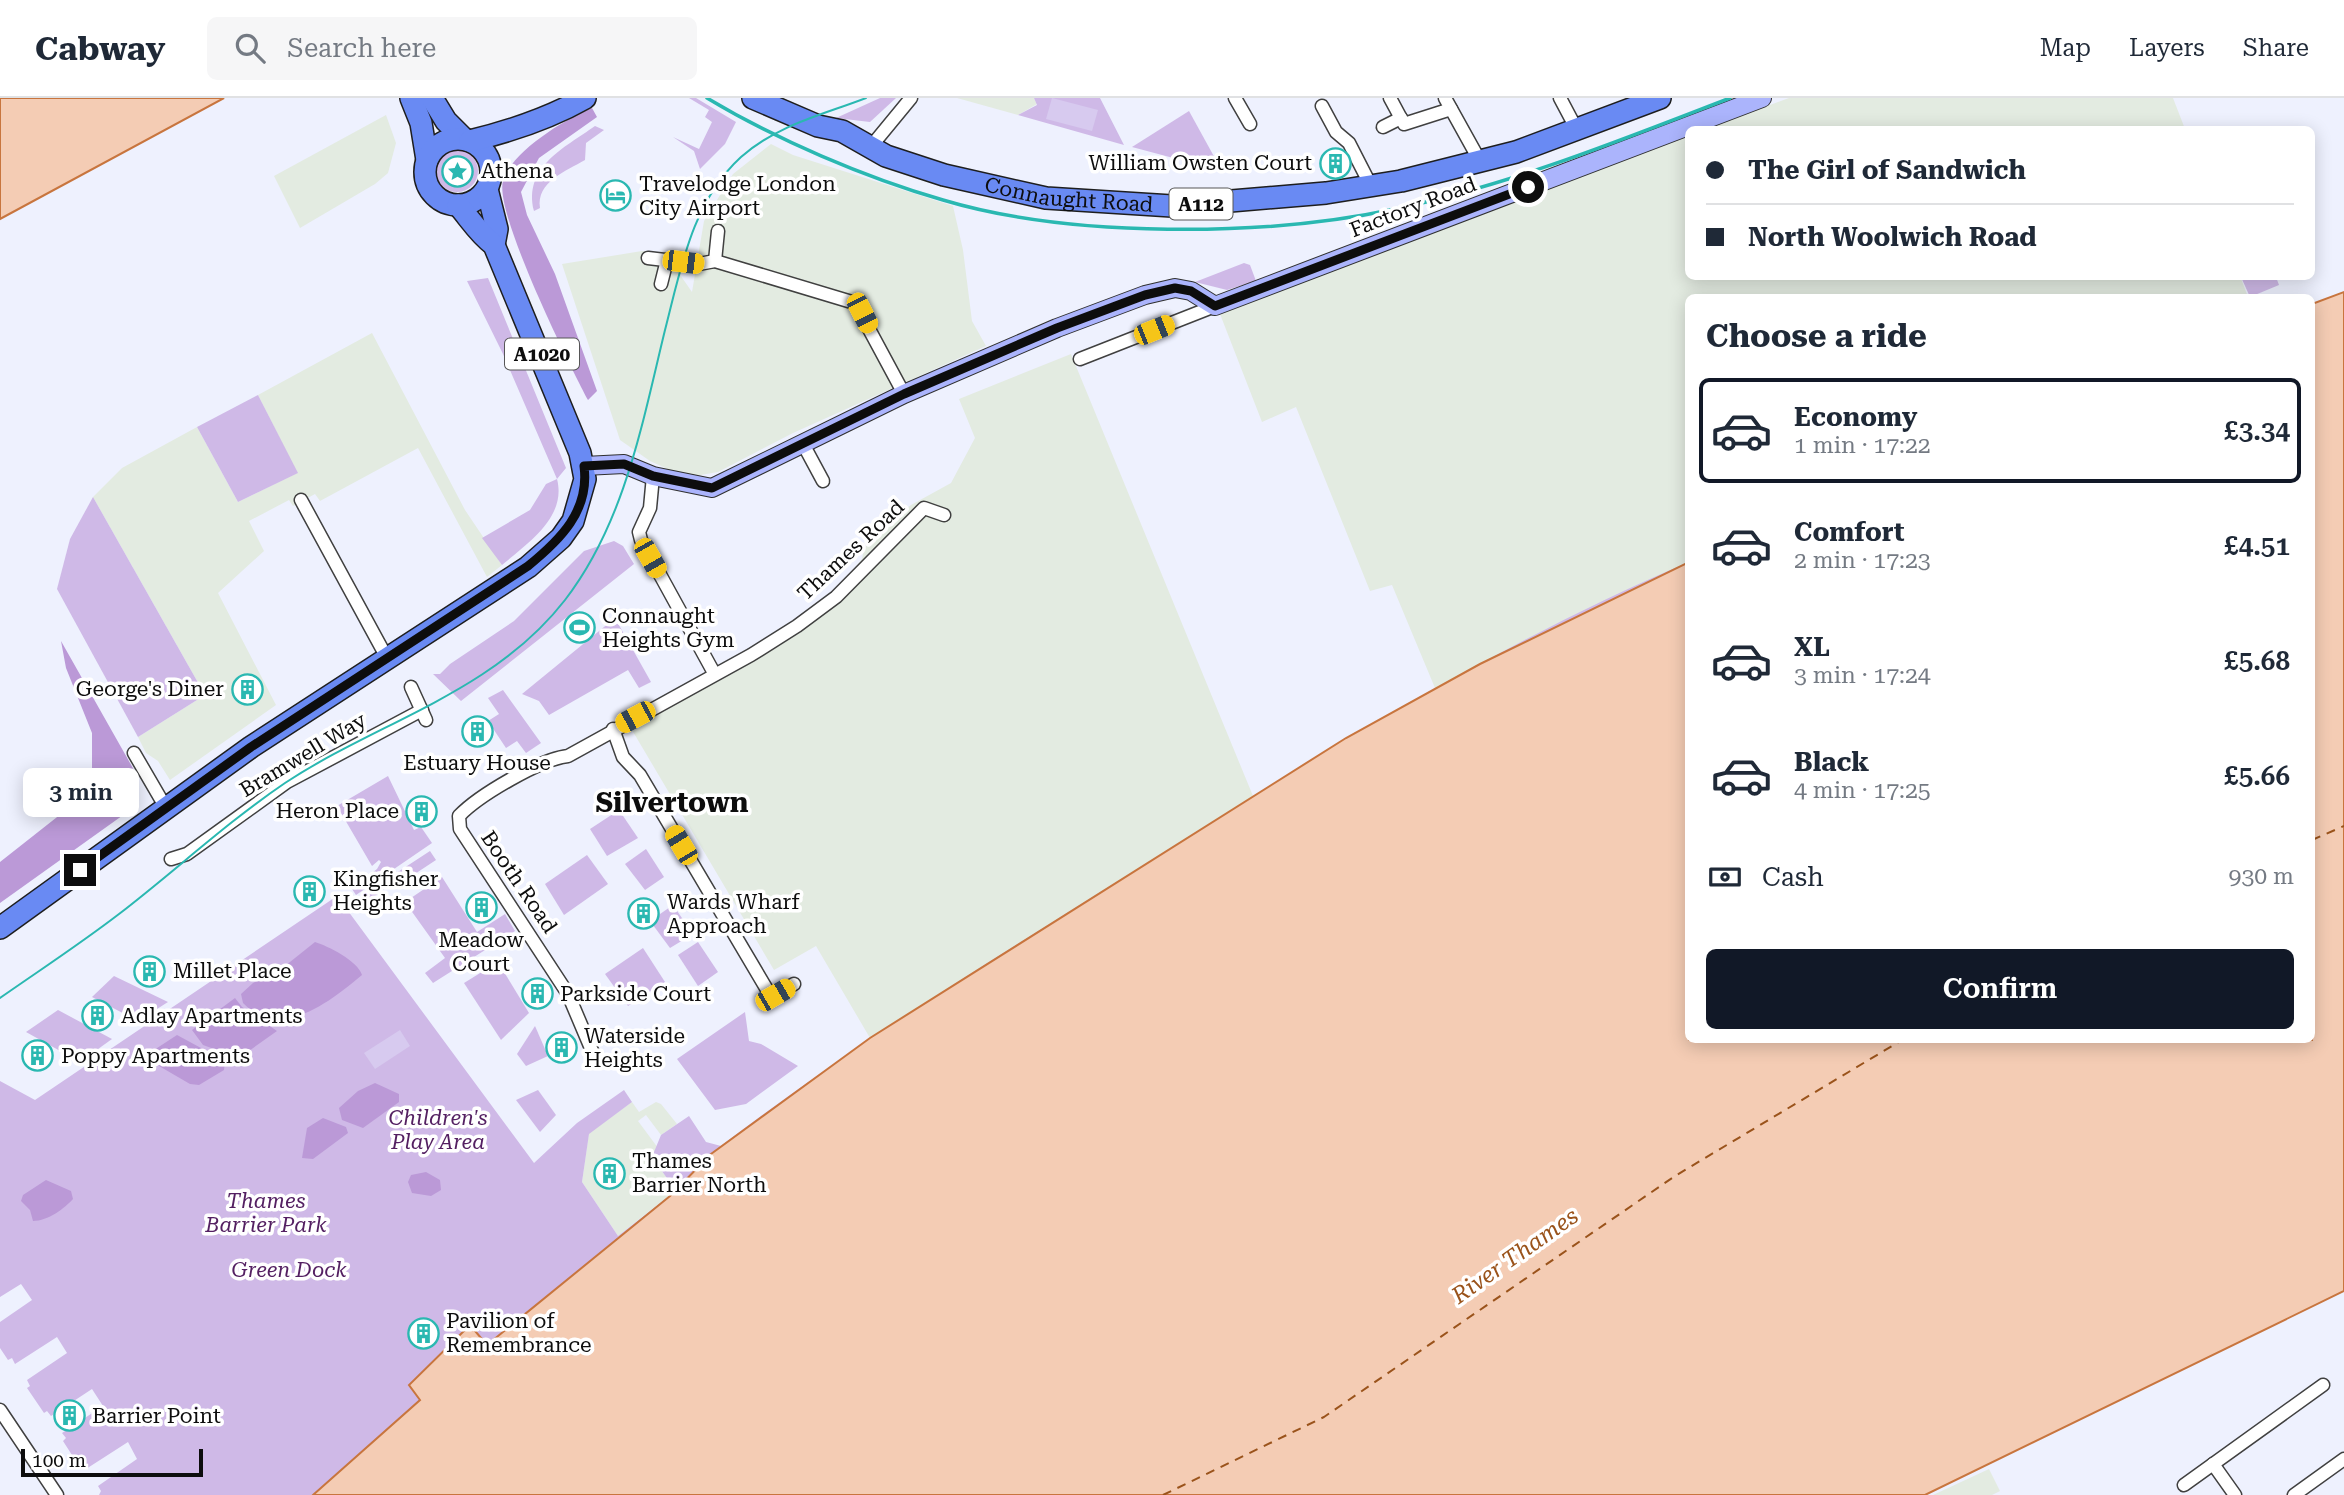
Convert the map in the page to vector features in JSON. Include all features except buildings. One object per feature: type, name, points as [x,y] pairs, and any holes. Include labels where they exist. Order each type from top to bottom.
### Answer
[{"type":"main road","name":"A1020","points":[[0,928],[251,747],[505,584],[561,538],[579,507],[586,480],[584,466],[547,367],[494,245],[482,236],[458,205],[434,195],[427,184],[427,160],[421,123],[411,98]]},
{"type":"main road","points":[[432,98],[446,121],[467,140],[483,149],[491,164],[520,129],[584,98]]},
{"type":"main road","name":"Connaught Road","points":[[753,98],[818,126],[842,131],[869,149],[944,175],[1004,190],[1109,203],[1215,204],[1371,186],[1481,163]]},
{"type":"main road","name":"A112","points":[[1481,163],[1660,98]]},
{"type":"main road","points":[[427,160],[431,152],[446,141],[467,140],[506,129],[520,129]]},
{"type":"main road","name":"A1020","points":[[491,164],[487,189],[498,229],[494,245]]},
{"type":"main road","points":[[458,205],[479,198],[487,189]]},
{"type":"street","points":[[869,149],[911,98]]},
{"type":"street","points":[[1235,98],[1250,124]]},
{"type":"street","points":[[1390,98],[1404,124],[1448,104],[1481,163]]},
{"type":"street","points":[[1560,98],[1577,130]]},
{"type":"street","name":"Factory Road","points":[[1688,126],[1762,98]]},
{"type":"street","points":[[1322,106],[1336,132],[1349,143],[1371,186]]},
{"type":"street","points":[[1383,127],[1401,118]]},
{"type":"street","name":"Factory Road","points":[[1080,359],[1685,127]]},
{"type":"street","points":[[715,261],[718,231]]},
{"type":"street","points":[[648,258],[699,264],[715,261],[855,303],[904,394]]},
{"type":"street","points":[[661,284],[667,260]]},
{"type":"street","points":[[584,466],[624,464],[653,476],[712,488],[904,394],[1057,328],[1160,289],[1191,291],[1215,306]]},
{"type":"street","points":[[802,442],[823,481]]},
{"type":"street","points":[[653,476],[650,508],[639,532],[640,540],[713,673]]},
{"type":"street","points":[[301,500],[387,658]]},
{"type":"street","name":"Thames Road","points":[[614,729],[713,673],[751,655],[836,597],[923,508],[944,515]]},
{"type":"street","name":"Bramwell Way","points":[[171,859],[187,854],[287,782],[424,715],[411,687]]},
{"type":"street","points":[[614,729],[623,757],[640,775],[769,993],[775,995],[794,984]]},
{"type":"street","name":"Booth Road","points":[[593,1054],[568,994],[457,822],[459,816],[475,802],[557,757],[568,756],[614,729]]},
{"type":"street","points":[[134,752],[166,808]]},
{"type":"street","points":[[2184,1485],[2323,1385]]},
{"type":"street","points":[[0,1410],[57,1495]]},
{"type":"street","points":[[2294,1495],[2344,1459]]},
{"type":"street","points":[[2213,1464],[2235,1495]]},
{"type":"shaded area","points":[[957,98],[1034,98],[1037,104],[1018,115]]},
{"type":"shaded area","points":[[1052,98],[1098,110],[1092,131],[1046,119]]},
{"type":"shaded area","points":[[1789,98],[2173,98],[2184,126],[1714,126]]},
{"type":"shaded area","points":[[592,108],[597,117],[539,158],[521,192],[527,215],[555,274],[597,391],[588,400],[521,255],[503,198],[503,181],[516,159],[540,138]]},
{"type":"shaded area","points":[[386,115],[396,143],[388,173],[375,184],[300,228],[274,176]]},
{"type":"shaded area","points":[[1685,138],[1685,280],[2242,280],[2247,294],[1685,294],[1685,564],[1435,688],[1392,585],[1370,591],[1296,407],[1262,422],[1220,314]]},
{"type":"shaded area","points":[[771,144],[793,155],[953,206],[963,250],[972,321],[986,346],[793,433],[718,472],[695,476],[672,471],[650,461],[620,440],[562,264],[642,251],[665,253],[692,292],[704,221],[733,174]]},
{"type":"shaded area","points":[[372,333],[465,510],[502,565],[487,577],[418,448],[320,501],[315,494],[293,506],[289,500],[249,521],[264,551],[218,593],[276,705],[170,780],[158,761],[146,753],[138,737],[205,695],[93,497],[122,468],[197,427],[238,502],[297,473],[258,395]]},
{"type":"shaded area","points":[[1071,354],[1253,796],[870,1038],[816,946],[774,970],[629,725],[815,617],[862,559],[864,548],[889,522],[911,505],[951,483],[975,438],[959,399]]},
{"type":"shaded area","points":[[61,641],[134,770],[123,782],[133,808],[0,903],[0,862],[66,810],[92,775],[92,733],[66,668]]},
{"type":"shaded area","points":[[315,942],[349,959],[362,975],[320,1006],[289,1018],[273,1019],[257,1014],[243,1003],[241,994],[253,983],[285,966]]},
{"type":"shaded area","points":[[235,998],[242,1007],[277,1031],[239,1058],[203,1045],[192,1030]]},
{"type":"shaded area","points":[[400,1030],[410,1046],[375,1069],[364,1053]]},
{"type":"shaded area","points":[[177,1035],[225,1061],[224,1070],[199,1085],[190,1084],[147,1059],[151,1052]]},
{"type":"shaded area","points":[[375,1083],[399,1094],[399,1102],[363,1128],[342,1120],[339,1108],[358,1091]]},
{"type":"shaded area","points":[[632,1102],[639,1112],[656,1102],[661,1104],[677,1124],[661,1135],[646,1115],[638,1121],[658,1148],[652,1158],[676,1190],[618,1236],[582,1182],[589,1133]]},
{"type":"shaded area","points":[[323,1118],[346,1127],[348,1133],[313,1159],[302,1158],[307,1128]]},
{"type":"shaded area","points":[[426,1172],[440,1180],[441,1190],[431,1196],[412,1193],[408,1182],[411,1175]]},
{"type":"shaded area","points":[[46,1180],[71,1191],[73,1199],[61,1210],[33,1221],[30,1210],[21,1201],[23,1195]]},
{"type":"shaded area","points":[[1989,1469],[2000,1491],[1992,1495],[1933,1495]]},
{"type":"green space","points":[[689,98],[696,98],[736,122],[725,144],[700,169],[694,151],[673,137],[699,149],[712,122],[705,117],[709,110]]},
{"type":"green space","points":[[880,98],[896,98],[870,122],[836,118]]},
{"type":"green space","points":[[1034,98],[1100,98],[1124,145],[1018,115],[1037,105]]},
{"type":"green space","points":[[1189,111],[1222,171],[1132,147]]},
{"type":"green space","points":[[595,126],[604,130],[586,143],[585,160],[547,184],[540,199],[540,208],[534,211],[532,196],[540,171],[559,151]]},
{"type":"green space","points":[[457,150],[472,156],[478,171],[472,186],[457,192],[442,186],[436,171],[442,156]]},
{"type":"green space","points":[[1244,263],[1250,265],[1256,281],[1227,290],[1195,282]]},
{"type":"green space","points":[[488,278],[566,468],[557,479],[503,354],[467,281]]},
{"type":"green space","points":[[2242,280],[2277,280],[2279,285],[2257,294],[2249,294]]},
{"type":"green space","points":[[258,395],[298,473],[238,502],[197,427]]},
{"type":"green space","points":[[557,479],[559,493],[551,517],[533,538],[502,565],[482,538],[530,510],[546,484]]},
{"type":"green space","points":[[93,497],[205,695],[138,737],[57,589],[70,539]]},
{"type":"green space","points":[[614,541],[623,546],[634,564],[461,701],[433,674],[440,674],[450,664],[514,621],[584,551]]},
{"type":"green space","points":[[1685,564],[611,1495],[99,1495],[101,1491],[98,1486],[137,1459],[128,1442],[86,1469],[82,1464],[79,1466],[63,1441],[66,1438],[62,1433],[103,1406],[92,1389],[51,1416],[47,1411],[44,1413],[27,1388],[30,1386],[27,1380],[67,1353],[57,1337],[15,1364],[12,1358],[8,1360],[0,1348],[0,1322],[32,1300],[21,1284],[0,1297],[0,1081],[35,1100],[337,896],[534,1163],[577,1123],[624,1090],[632,1102],[589,1134],[582,1182],[618,1236],[676,1191],[652,1157],[661,1135],[689,1116],[706,1142],[721,1146],[823,1071],[928,1001],[1208,824],[1409,703],[1547,628]]},
{"type":"green space","points":[[615,618],[651,682],[639,688],[628,670],[549,715],[539,701],[522,694]]},
{"type":"green space","points":[[503,690],[541,743],[526,753],[517,741],[506,748],[488,721],[499,714],[488,698]]},
{"type":"green space","points":[[388,776],[414,830],[421,827],[432,843],[356,895],[352,889],[377,869],[381,862],[379,860],[372,866],[337,806]]},
{"type":"green space","points":[[619,810],[638,838],[607,856],[590,829]]},
{"type":"green space","points":[[646,849],[664,877],[645,890],[625,864]]},
{"type":"green space","points":[[430,851],[436,860],[392,889],[389,886],[359,907],[355,900]]},
{"type":"green space","points":[[587,855],[608,884],[564,915],[545,884]]},
{"type":"green space","points":[[442,877],[477,932],[505,914],[515,931],[433,983],[425,973],[445,958],[405,902]]},
{"type":"green space","points":[[673,905],[693,934],[670,948],[650,921]]},
{"type":"green space","points":[[698,942],[718,972],[698,986],[678,955]]},
{"type":"green space","points":[[643,948],[665,982],[628,1006],[605,974]]},
{"type":"green space","points":[[498,962],[529,1013],[501,1040],[464,983]]},
{"type":"green space","points":[[114,976],[168,1002],[138,1021],[92,997]]},
{"type":"green space","points":[[58,1010],[112,1039],[80,1062],[26,1032]]},
{"type":"green space","points":[[745,1012],[749,1041],[761,1044],[798,1066],[746,1104],[715,1110],[677,1059]]},
{"type":"green space","points":[[535,1026],[548,1056],[526,1066],[517,1054]]},
{"type":"green space","points":[[538,1090],[556,1115],[540,1132],[516,1100]]},
{"type":"water","points":[[0,98],[224,98],[0,219]]},
{"type":"water","name":"River Thames","points":[[2344,292],[2344,1291],[1925,1495],[313,1495],[420,1400],[409,1385],[470,1325],[487,1345],[670,1196],[711,1154],[870,1038],[1346,738],[1480,664],[1685,564],[1685,1043],[2315,1043],[2315,303]]},
{"type":"ferry route","points":[[2315,839],[2344,826]]},
{"type":"ferry route","points":[[1163,1495],[1324,1417],[1675,1176],[1897,1043]]},
{"type":"tram line","points":[[0,998],[140,898],[242,814],[285,783],[470,682],[504,659],[536,632],[565,600],[586,570],[617,505],[639,436],[683,260],[711,194],[724,175],[755,146],[800,122],[866,98]]},
{"type":"railway","points":[[707,98],[822,156],[883,181],[943,200],[1049,221],[1168,229],[1287,225],[1343,218],[1438,199],[1565,160],[1730,98]]},
{"type":"place","name":"William Owsten Court","points":[[1335,163]]},
{"type":"place","name":"Athena","points":[[458,171]]},
{"type":"place","name":"Travelodge London City Airport","points":[[616,196]]},
{"type":"place","name":"Connaught Heights Gym","points":[[579,628]]},
{"type":"place","name":"George's Diner","points":[[247,689]]},
{"type":"place","name":"Estuary House","points":[[477,731]]},
{"type":"place","name":"Heron Place","points":[[422,811]]},
{"type":"place","name":"Kingfisher Heights","points":[[310,891]]},
{"type":"place","name":"Meadow Court","points":[[481,908]]},
{"type":"place","name":"Wards Wharf Approach","points":[[644,914]]},
{"type":"place","name":"Millet Place","points":[[150,971]]},
{"type":"place","name":"Parkside Court","points":[[537,994]]},
{"type":"place","name":"Adlay Apartments","points":[[98,1016]]},
{"type":"place","name":"Waterside Heights","points":[[561,1048]]},
{"type":"place","name":"Poppy Apartments","points":[[38,1056]]},
{"type":"place","name":"Thames Barrier North","points":[[609,1173]]},
{"type":"place","name":"Pavilion of Remembrance","points":[[423,1333]]},
{"type":"place","name":"Barrier Point","points":[[69,1416]]},
{"type":"district","name":"Silvertown","points":[[672,802]]},
{"type":"route","points":[[80,870],[251,747],[505,584],[528,566],[566,533],[573,521],[586,480],[584,466],[597,463],[624,464],[653,476],[712,488],[904,394],[1057,328],[1160,289],[1191,291],[1215,306],[1528,187]]},
{"type":"park label","name":"Children's Play Area","points":[[438,1130]]},
{"type":"park label","name":"Thames Barrier Park","points":[[266,1213]]},
{"type":"park label","name":"Green Dock","points":[[289,1270]]}]
